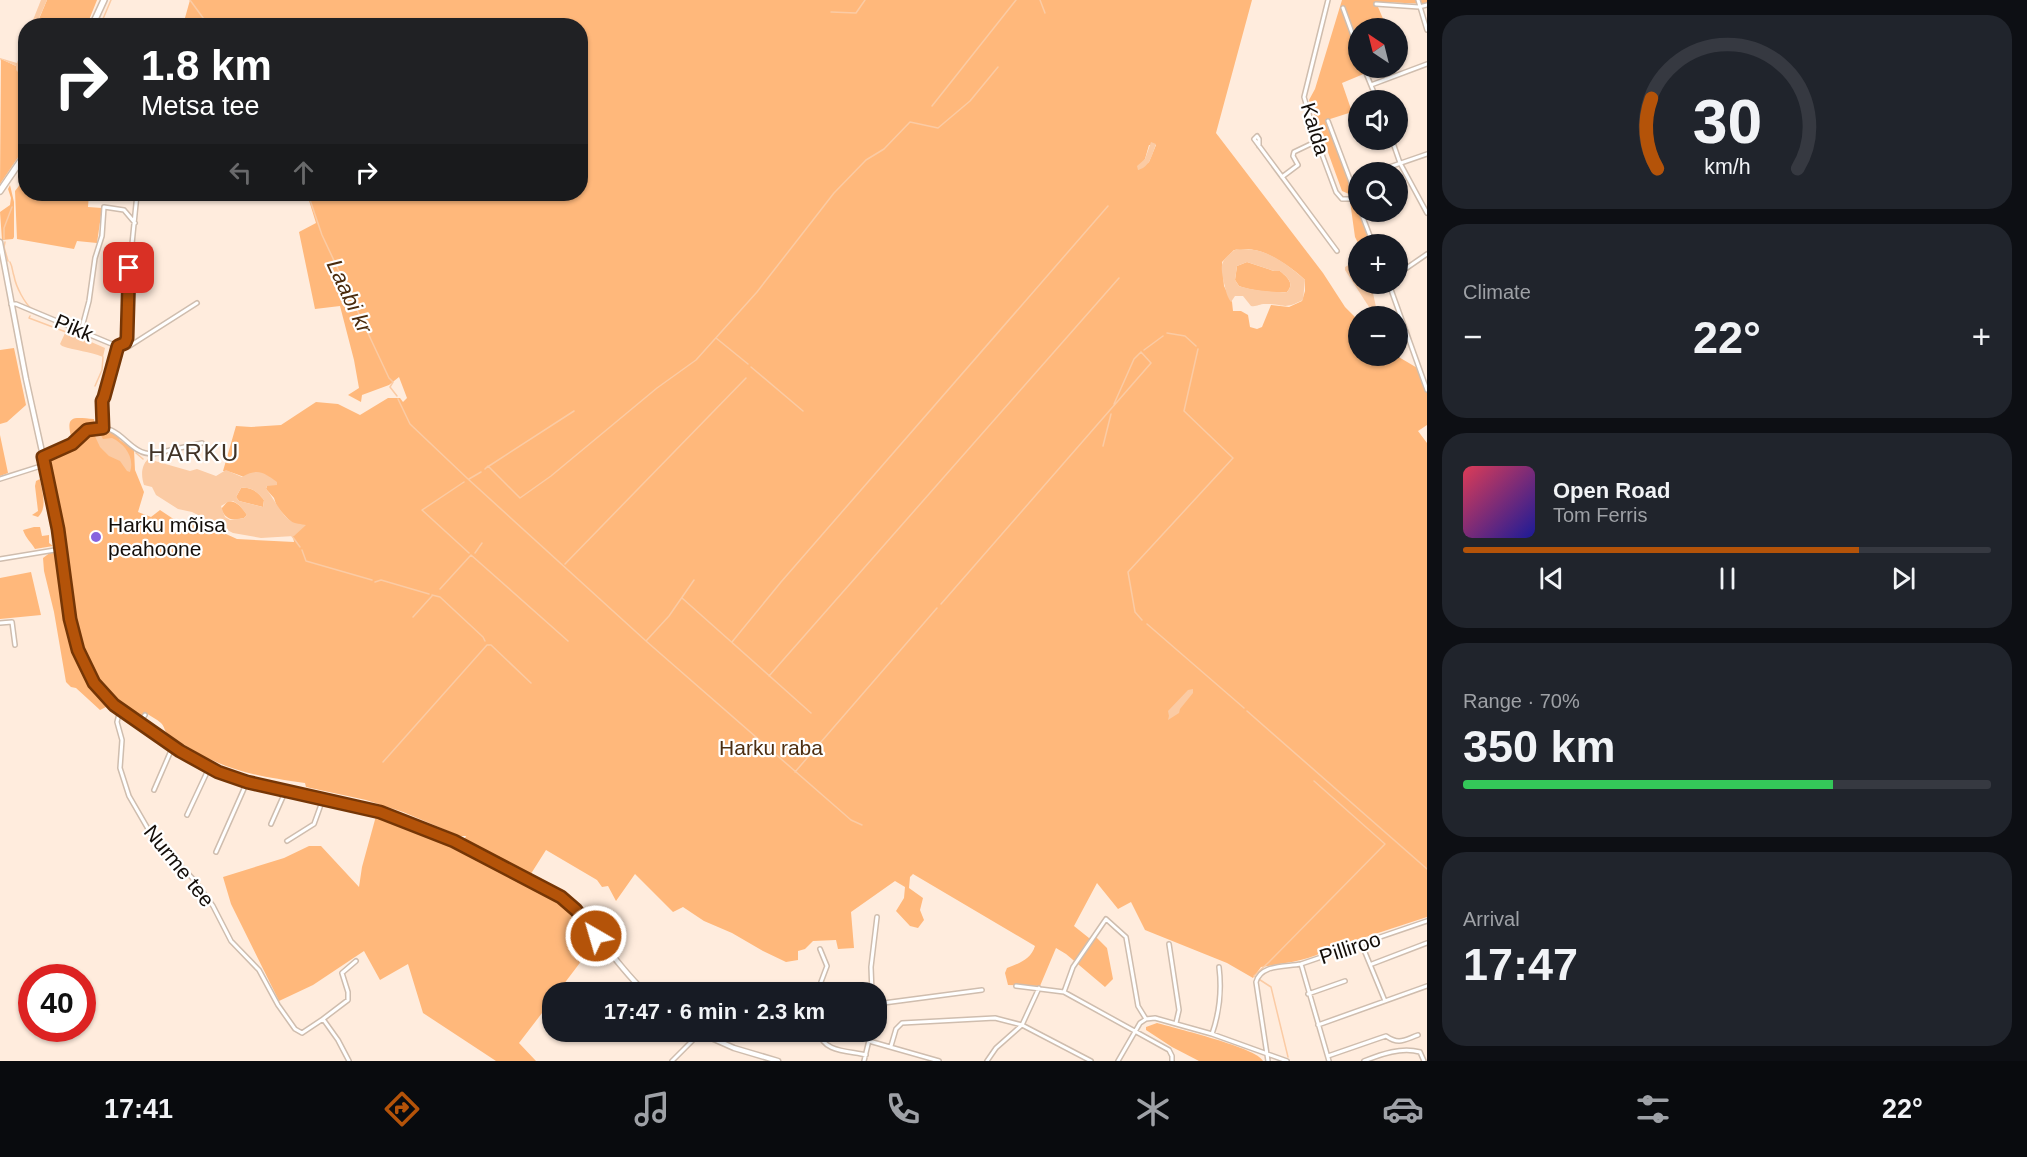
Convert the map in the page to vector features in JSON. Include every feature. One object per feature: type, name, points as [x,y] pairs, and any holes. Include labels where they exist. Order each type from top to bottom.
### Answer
[{"type":"main road","points":[[94,18],[102,0]]},
{"type":"main road","points":[[0,191],[18,165]]},
{"type":"street","name":"Kalda","points":[[1328,0],[1304,97],[1317,141],[1339,196],[1348,200]]},
{"type":"street","points":[[1418,0],[1427,30]]},
{"type":"street","points":[[1376,4],[1419,8],[1427,5]]},
{"type":"street","points":[[1343,8],[1348,22]]},
{"type":"street","points":[[1371,85],[1427,64]]},
{"type":"street","points":[[1368,78],[1373,90]]},
{"type":"street","points":[[1328,121],[1348,174]]},
{"type":"street","points":[[1282,177],[1298,165],[1293,158],[1294,152],[1317,141]]},
{"type":"street","points":[[1259,146],[1337,251]]},
{"type":"street","points":[[1403,162],[1427,154]]},
{"type":"street","points":[[1408,178],[1427,213]]},
{"type":"street","points":[[103,428],[102,401],[118,346],[125,343],[128,328],[128,288],[137,201]]},
{"type":"street","points":[[81,331],[89,301],[95,258],[102,237],[104,207],[124,210],[135,223]]},
{"type":"street","points":[[0,242],[61,549],[70,619],[78,650],[94,683],[120,710],[209,768],[247,782],[380,812],[454,841],[549,889],[576,910],[613,958],[636,982]]},
{"type":"street","points":[[1408,267],[1427,254]]},
{"type":"street","points":[[1393,294],[1427,390]]},
{"type":"street","name":"Pikk","points":[[11,304],[16,304],[118,346],[128,347],[197,303]]},
{"type":"street","points":[[43,457],[72,444],[87,430],[103,428],[114,430],[138,450],[150,454],[202,444]]},
{"type":"street","points":[[0,478],[44,465]]},
{"type":"street","points":[[0,559],[61,549]]},
{"type":"street","points":[[0,622],[12,622],[15,645]]},
{"type":"street","name":"Nurme tee","points":[[120,710],[117,722],[122,740],[120,768],[132,802],[151,834],[195,881],[213,906],[231,941],[259,970],[274,999],[295,1029],[302,1033],[323,1019]]},
{"type":"street","points":[[139,723],[145,715]]},
{"type":"street","points":[[154,790],[173,746]]},
{"type":"street","points":[[187,815],[209,768]]},
{"type":"street","points":[[216,852],[247,782]]},
{"type":"street","points":[[271,824],[286,790]]},
{"type":"street","points":[[287,841],[314,824],[324,798]]},
{"type":"street","points":[[872,982],[871,967],[877,917]]},
{"type":"street","points":[[1064,992],[1073,967],[1106,919],[1126,937],[1138,1006],[1146,1019]]},
{"type":"street","name":"Pilliroo","points":[[1328,1059],[1301,964],[1427,921]]},
{"type":"street","points":[[1372,964],[1427,943]]},
{"type":"street","points":[[1169,944],[1179,1010],[1176,1023]]},
{"type":"street","points":[[1362,945],[1372,964],[1385,1001]]},
{"type":"street","points":[[820,949],[827,966],[821,982]]},
{"type":"street","points":[[349,1061],[323,1019],[348,1000],[342,972],[356,961]]},
{"type":"street","points":[[1268,1061],[1257,978],[1265,969],[1301,964]]},
{"type":"street","points":[[1212,1034],[1220,998],[1218,967]]},
{"type":"street","points":[[1308,994],[1345,981]]},
{"type":"street","points":[[1017,986],[1064,992],[1168,1050],[1172,1061]]},
{"type":"street","points":[[1318,1025],[1427,986]]},
{"type":"street","points":[[987,1061],[996,1048],[1022,1025],[1039,988]]},
{"type":"street","points":[[887,1003],[982,990]]},
{"type":"street","points":[[891,1046],[896,1029],[902,1023],[995,1018],[1022,1025],[1091,1061]]},
{"type":"street","points":[[1118,1061],[1135,1031],[1146,1019],[1155,1018],[1212,1034],[1287,1061]]},
{"type":"street","points":[[1328,1059],[1386,1036],[1391,1041],[1399,1042],[1418,1035]]},
{"type":"street","points":[[672,1061],[690,1042]]},
{"type":"street","points":[[720,1042],[778,1061]]},
{"type":"street","points":[[823,1042],[828,1047],[866,1055]]},
{"type":"street","points":[[864,1061],[869,1042]]},
{"type":"street","points":[[873,1042],[939,1061]]},
{"type":"street","points":[[1364,1061],[1377,1059],[1390,1052],[1418,1051],[1422,1053],[1424,1061]]},
{"type":"green space","points":[[47,0],[97,0],[90,18],[39,18]]},
{"type":"green space","name":"Harku raba","points":[[190,0],[1252,0],[1216,133],[1323,273],[1348,310],[1348,366],[1408,366],[1408,362],[1419,369],[1427,390],[1427,425],[1418,431],[1427,443],[1427,917],[1305,959],[1261,967],[1253,978],[1227,963],[1145,930],[1131,902],[1118,909],[1097,883],[1074,926],[1089,938],[1096,937],[1107,948],[1113,979],[1105,987],[1056,948],[1040,986],[1008,985],[1005,973],[1007,968],[1028,957],[1035,946],[913,874],[910,877],[909,888],[923,898],[920,910],[924,920],[918,928],[910,926],[896,911],[904,898],[905,887],[895,881],[851,912],[854,948],[838,949],[836,940],[813,941],[805,949],[798,951],[798,960],[786,962],[704,921],[683,907],[673,912],[635,874],[616,901],[608,886],[602,887],[597,880],[546,850],[527,880],[566,907],[595,943],[565,982],[542,982],[542,1013],[519,1043],[536,1061],[496,1061],[423,1013],[408,964],[380,980],[364,951],[313,985],[279,1001],[231,904],[223,877],[284,858],[309,846],[321,846],[359,887],[376,816],[422,832],[460,850],[466,836],[460,836],[403,812],[366,800],[306,787],[305,783],[249,773],[218,763],[168,734],[161,723],[146,713],[143,716],[137,712],[133,716],[117,704],[91,671],[76,635],[68,596],[64,554],[67,547],[64,547],[45,459],[56,453],[57,448],[72,440],[69,426],[72,419],[94,419],[95,425],[107,433],[111,431],[116,433],[120,440],[134,450],[135,470],[144,492],[138,512],[151,517],[160,510],[175,520],[204,524],[237,539],[294,542],[290,521],[277,507],[274,498],[266,489],[267,486],[223,471],[236,426],[281,425],[316,402],[338,404],[360,415],[388,398],[400,398],[403,402],[407,398],[399,377],[389,385],[362,395],[361,402],[348,395],[359,388],[340,306],[315,309],[299,232],[316,223],[309,201],[588,201],[588,18],[185,18]],"holes":[[[1149,145],[1156,145],[1149,162],[1138,170],[1145,159]],[[1234,250],[1260,251],[1274,257],[1305,280],[1305,291],[1302,301],[1289,307],[1271,305],[1262,327],[1257,329],[1250,327],[1248,315],[1241,311],[1233,311],[1232,302],[1224,286],[1222,262]]]},
{"type":"green space","points":[[1342,0],[1427,0],[1427,4],[1383,2],[1378,7],[1383,18],[1348,18],[1348,78],[1354,78],[1342,83],[1348,100],[1348,113],[1327,120],[1348,178],[1348,194],[1342,191],[1309,100],[1315,89]]},
{"type":"green space","points":[[1,59],[16,66],[16,70],[18,70],[18,157],[0,184]]},
{"type":"green space","points":[[10,185],[14,202],[14,237],[2,240],[0,212],[10,205],[11,198],[8,189]]},
{"type":"green space","points":[[18,187],[18,201],[88,201],[88,207],[102,208],[97,243],[77,241],[74,249],[17,239],[15,191]]},
{"type":"green space","points":[[1353,222],[1364,222],[1369,234],[1355,234]]},
{"type":"green space","points":[[1247,262],[1280,271],[1290,283],[1287,292],[1270,292],[1239,286],[1235,280],[1237,266]]},
{"type":"green space","points":[[14,348],[26,405],[7,422],[0,424],[0,350]]},
{"type":"green space","points":[[0,435],[8,473],[0,476]]},
{"type":"green space","points":[[40,479],[44,504],[38,517],[32,515],[38,511],[35,486],[36,481]]},
{"type":"green space","points":[[241,488],[257,492],[264,500],[263,507],[239,501],[236,497]]},
{"type":"green space","points":[[228,501],[239,505],[247,515],[244,518],[230,519],[221,509]]},
{"type":"green space","points":[[40,527],[42,536],[49,535],[49,543],[53,546],[35,549],[23,530]]},
{"type":"green space","points":[[51,552],[57,552],[60,557],[68,623],[77,654],[95,690],[101,699],[110,705],[100,710],[66,682],[54,612],[44,571],[43,558]]},
{"type":"green space","points":[[31,572],[41,615],[0,619],[0,578]]},
{"type":"green space","points":[[1157,1023],[1247,1050],[1263,1061],[1199,1061],[1146,1030],[1146,1027]]},
{"type":"shaded area","points":[[41,0],[47,0],[39,18],[34,18]]},
{"type":"shaded area","points":[[0,58],[17,63],[18,60],[18,72],[16,66],[1,59],[0,61]]},
{"type":"shaded area","points":[[1151,142],[1156,144],[1150,160],[1138,170],[1137,166],[1145,159]]},
{"type":"shaded area","points":[[1236,249],[1255,250],[1269,254],[1282,262],[1305,280],[1303,300],[1287,306],[1265,304],[1251,306],[1243,296],[1235,296],[1231,302],[1223,277],[1222,263]],"holes":[[[1247,262],[1280,271],[1289,280],[1290,286],[1287,292],[1263,291],[1239,286],[1235,280],[1237,266]]]},
{"type":"shaded area","points":[[1361,294],[1373,294],[1376,306],[1368,306]]},
{"type":"shaded area","points":[[66,331],[105,348],[103,357],[62,346],[60,344]]},
{"type":"shaded area","points":[[93,432],[99,432],[103,439],[112,438],[125,448],[130,457],[130,472],[120,461],[109,456],[100,447]]},
{"type":"shaded area","points":[[148,459],[190,471],[197,469],[216,476],[226,470],[242,477],[256,472],[264,474],[277,482],[277,485],[267,486],[266,489],[284,515],[292,522],[306,525],[294,536],[261,538],[233,533],[192,512],[178,509],[156,495],[152,487],[144,485],[142,471]],"holes":[[[241,488],[251,489],[259,495],[264,500],[263,507],[239,501],[236,497]],[[233,501],[247,515],[244,518],[230,520],[225,517],[221,506]]]},
{"type":"shaded area","points":[[1193,689],[1193,693],[1179,713],[1168,720],[1168,711],[1188,690]]},
{"type":"waterway","points":[[103,18],[111,0]]},
{"type":"waterway","name":"Laabi kr","points":[[190,0],[203,18]]},
{"type":"waterway","points":[[831,12],[856,13],[865,0]]},
{"type":"waterway","points":[[932,106],[1016,0]]},
{"type":"waterway","points":[[1040,0],[1045,13]]},
{"type":"waterway","points":[[485,469],[488,466],[520,498],[551,476],[657,388],[696,360],[757,292],[834,193],[866,160],[884,149],[910,122],[938,128],[970,101],[998,67]]},
{"type":"waterway","name":"Laabi kr","points":[[310,201],[322,235],[389,378],[393,382],[390,387],[397,396]]},
{"type":"waterway","points":[[732,642],[781,582],[1108,206]]},
{"type":"waterway","points":[[4,239],[4,228],[12,207]]},
{"type":"waterway","points":[[5,242],[8,261]]},
{"type":"waterway","points":[[10,262],[19,290],[32,309]]},
{"type":"waterway","points":[[769,676],[1119,278]]},
{"type":"waterway","points":[[30,316],[29,318],[66,332]]},
{"type":"waterway","points":[[1167,333],[1185,336],[1196,346]]},
{"type":"waterway","points":[[1144,350],[1163,336]]},
{"type":"waterway","points":[[716,338],[748,364]]},
{"type":"waterway","points":[[1142,620],[1135,612],[1128,572],[1233,458],[1184,411],[1198,349]]},
{"type":"waterway","points":[[1114,404],[1134,359],[1141,352]]},
{"type":"waterway","points":[[941,604],[1151,363],[1141,352]]},
{"type":"waterway","points":[[95,386],[102,370],[103,357]]},
{"type":"waterway","points":[[751,367],[803,411]]},
{"type":"waterway","points":[[565,564],[746,378]]},
{"type":"waterway","points":[[398,399],[410,424],[468,479],[646,641],[851,820],[862,825]]},
{"type":"waterway","points":[[489,466],[574,411]]},
{"type":"waterway","points":[[1103,446],[1111,414]]},
{"type":"waterway","points":[[94,427],[96,421]]},
{"type":"waterway","points":[[136,453],[143,459]]},
{"type":"waterway","points":[[469,479],[481,472]]},
{"type":"waterway","points":[[464,482],[422,510],[469,553]]},
{"type":"waterway","points":[[292,536],[300,547]]},
{"type":"waterway","points":[[475,553],[482,543]]},
{"type":"waterway","points":[[302,550],[306,561],[372,580]]},
{"type":"waterway","points":[[440,589],[471,555],[568,641]]},
{"type":"waterway","points":[[375,582],[381,580],[429,594]]},
{"type":"waterway","points":[[646,641],[669,616],[694,580]]},
{"type":"waterway","points":[[432,595],[440,597],[485,641]]},
{"type":"waterway","points":[[413,617],[432,596]]},
{"type":"waterway","points":[[682,598],[811,713]]},
{"type":"waterway","points":[[795,772],[937,608]]},
{"type":"waterway","points":[[1147,624],[1244,708]]},
{"type":"waterway","points":[[383,762],[487,645],[491,645],[531,683]]},
{"type":"waterway","points":[[1247,711],[1427,869]]},
{"type":"waterway","points":[[1288,1057],[1271,987],[1254,976],[1385,844],[1314,781]]},
{"type":"place","name":"Harku mõisa peahoone","points":[[96,537]]},
{"type":"district","name":"HARKU","points":[[194,453]]},
{"type":"route","points":[[129,268],[127,338],[125,343],[118,346],[108,377],[102,401],[103,428],[87,430],[72,444],[43,457],[60,540],[73,633],[84,665],[94,683],[120,710],[209,768],[247,782],[380,812],[454,841],[531,879],[561,897],[576,910],[596,936]]}]
